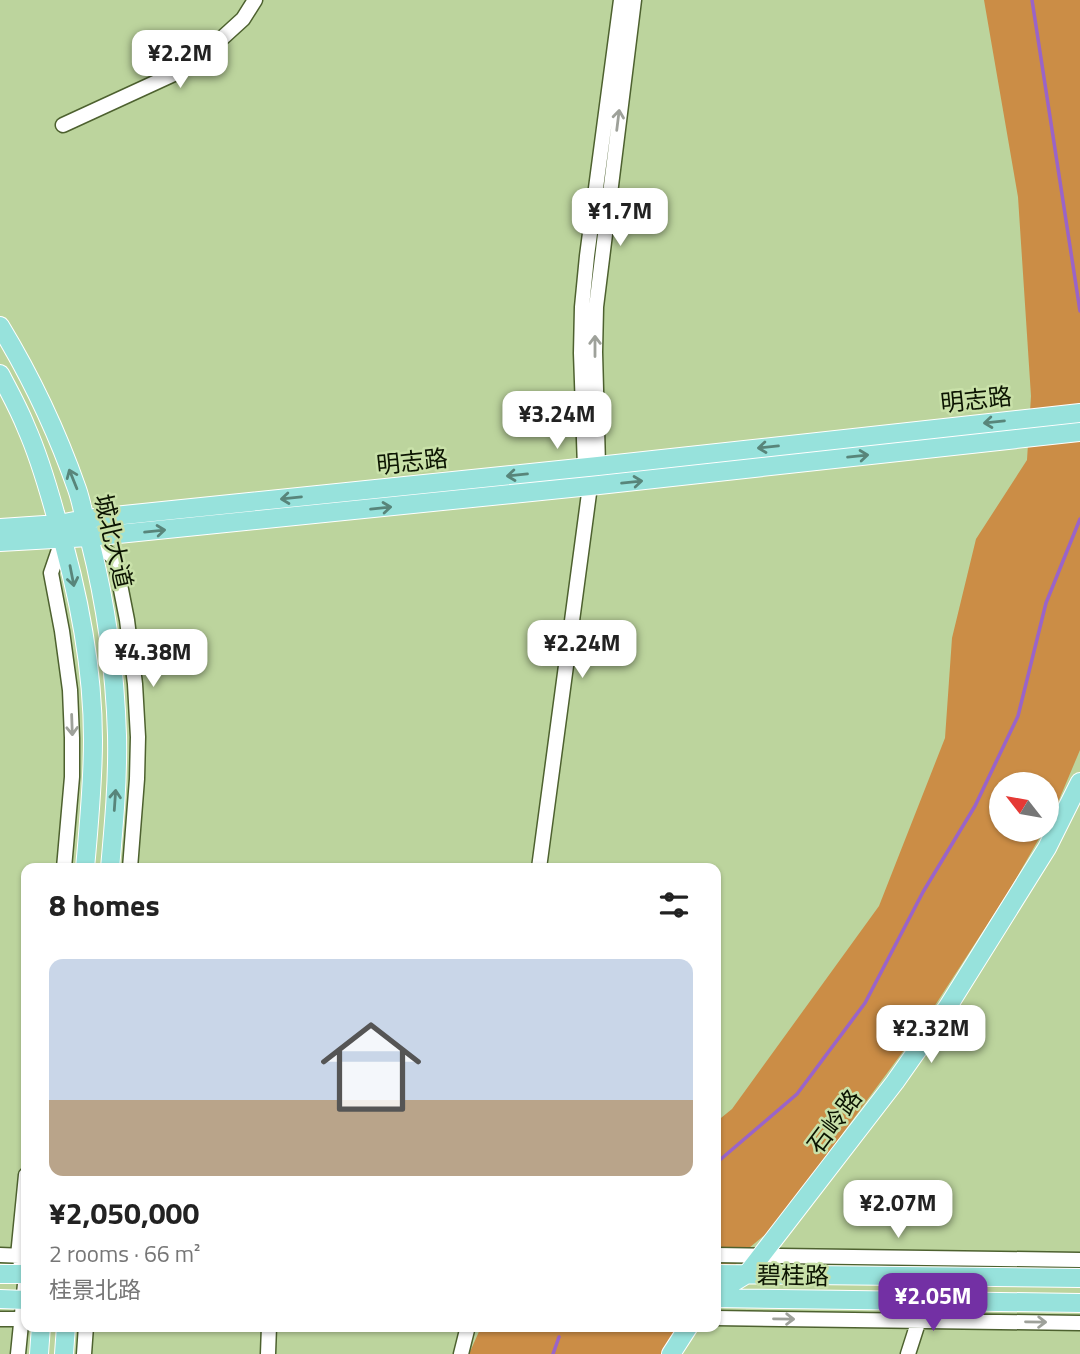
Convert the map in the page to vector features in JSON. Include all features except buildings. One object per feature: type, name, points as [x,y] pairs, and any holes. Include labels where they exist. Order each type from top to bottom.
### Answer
[{"type":"main road","name":"城北大道","points":[[0,326],[49,419],[78,490],[107,624],[115,686],[117,738],[117,778],[110,863]]},
{"type":"main road","name":"城北大道","points":[[0,374],[33,443],[61,531],[82,628],[93,738],[85,863]]},
{"type":"main road","name":"明志路","points":[[0,542],[61,531],[85,519],[592,467],[1071,413]]},
{"type":"main road","name":"明志路","points":[[0,528],[61,531],[89,537],[590,486],[1072,432]]},
{"type":"main road","name":"石岭路","points":[[721,1290],[747,1274],[895,1082],[947,1008],[1047,848],[1080,782]]},
{"type":"main road","points":[[0,1274],[21,1274]]},
{"type":"main road","name":"碧桂路","points":[[721,1274],[1080,1278]]},
{"type":"main road","name":"碧桂路","points":[[721,1298],[1080,1303]]},
{"type":"main road","points":[[0,1299],[21,1300]]},
{"type":"main road","points":[[39,1354],[41,1332]]},
{"type":"main road","points":[[64,1354],[66,1332]]},
{"type":"main road","points":[[671,1354],[685,1332]]},
{"type":"street","points":[[63,125],[174,74],[209,50],[243,19],[255,0]]},
{"type":"street","points":[[592,467],[581,353],[582,307],[621,0]]},
{"type":"street","points":[[540,863],[590,486],[596,307],[635,0]]},
{"type":"street","points":[[61,531],[51,573],[70,690],[72,777],[64,863]]},
{"type":"street","points":[[89,537],[115,559],[127,620],[138,737],[130,863]]},
{"type":"street","points":[[0,1255],[21,1256]]},
{"type":"street","points":[[721,1255],[1080,1260]]},
{"type":"street","points":[[908,1354],[925,1301]]},
{"type":"street","points":[[721,1318],[1080,1323]]},
{"type":"street","points":[[0,1319],[21,1319]]},
{"type":"street","points":[[18,1354],[22,1332]]},
{"type":"street","points":[[84,1354],[86,1332]]},
{"type":"street","points":[[268,1354],[269,1332]]},
{"type":"street","points":[[461,1354],[466,1332]]},
{"type":"shaded area","points":[[984,0],[1080,0],[1080,750],[1059,800],[1059,772],[989,772],[989,842],[1037,842],[1009,891],[921,1027],[773,1228],[749,1248],[721,1283],[721,1118],[732,1109],[879,906],[945,738],[952,638],[976,539],[1027,460],[1031,396],[1018,197]]},
{"type":"shaded area","points":[[479,1332],[682,1332],[664,1354],[469,1354]]},
{"type":"waterway","points":[[1032,0],[1080,311]]},
{"type":"waterway","points":[[721,1159],[797,1094],[865,1003],[923,892],[975,806],[1018,716],[1046,603],[1080,519]]},
{"type":"waterway","points":[[553,1354],[559,1337]]}]
